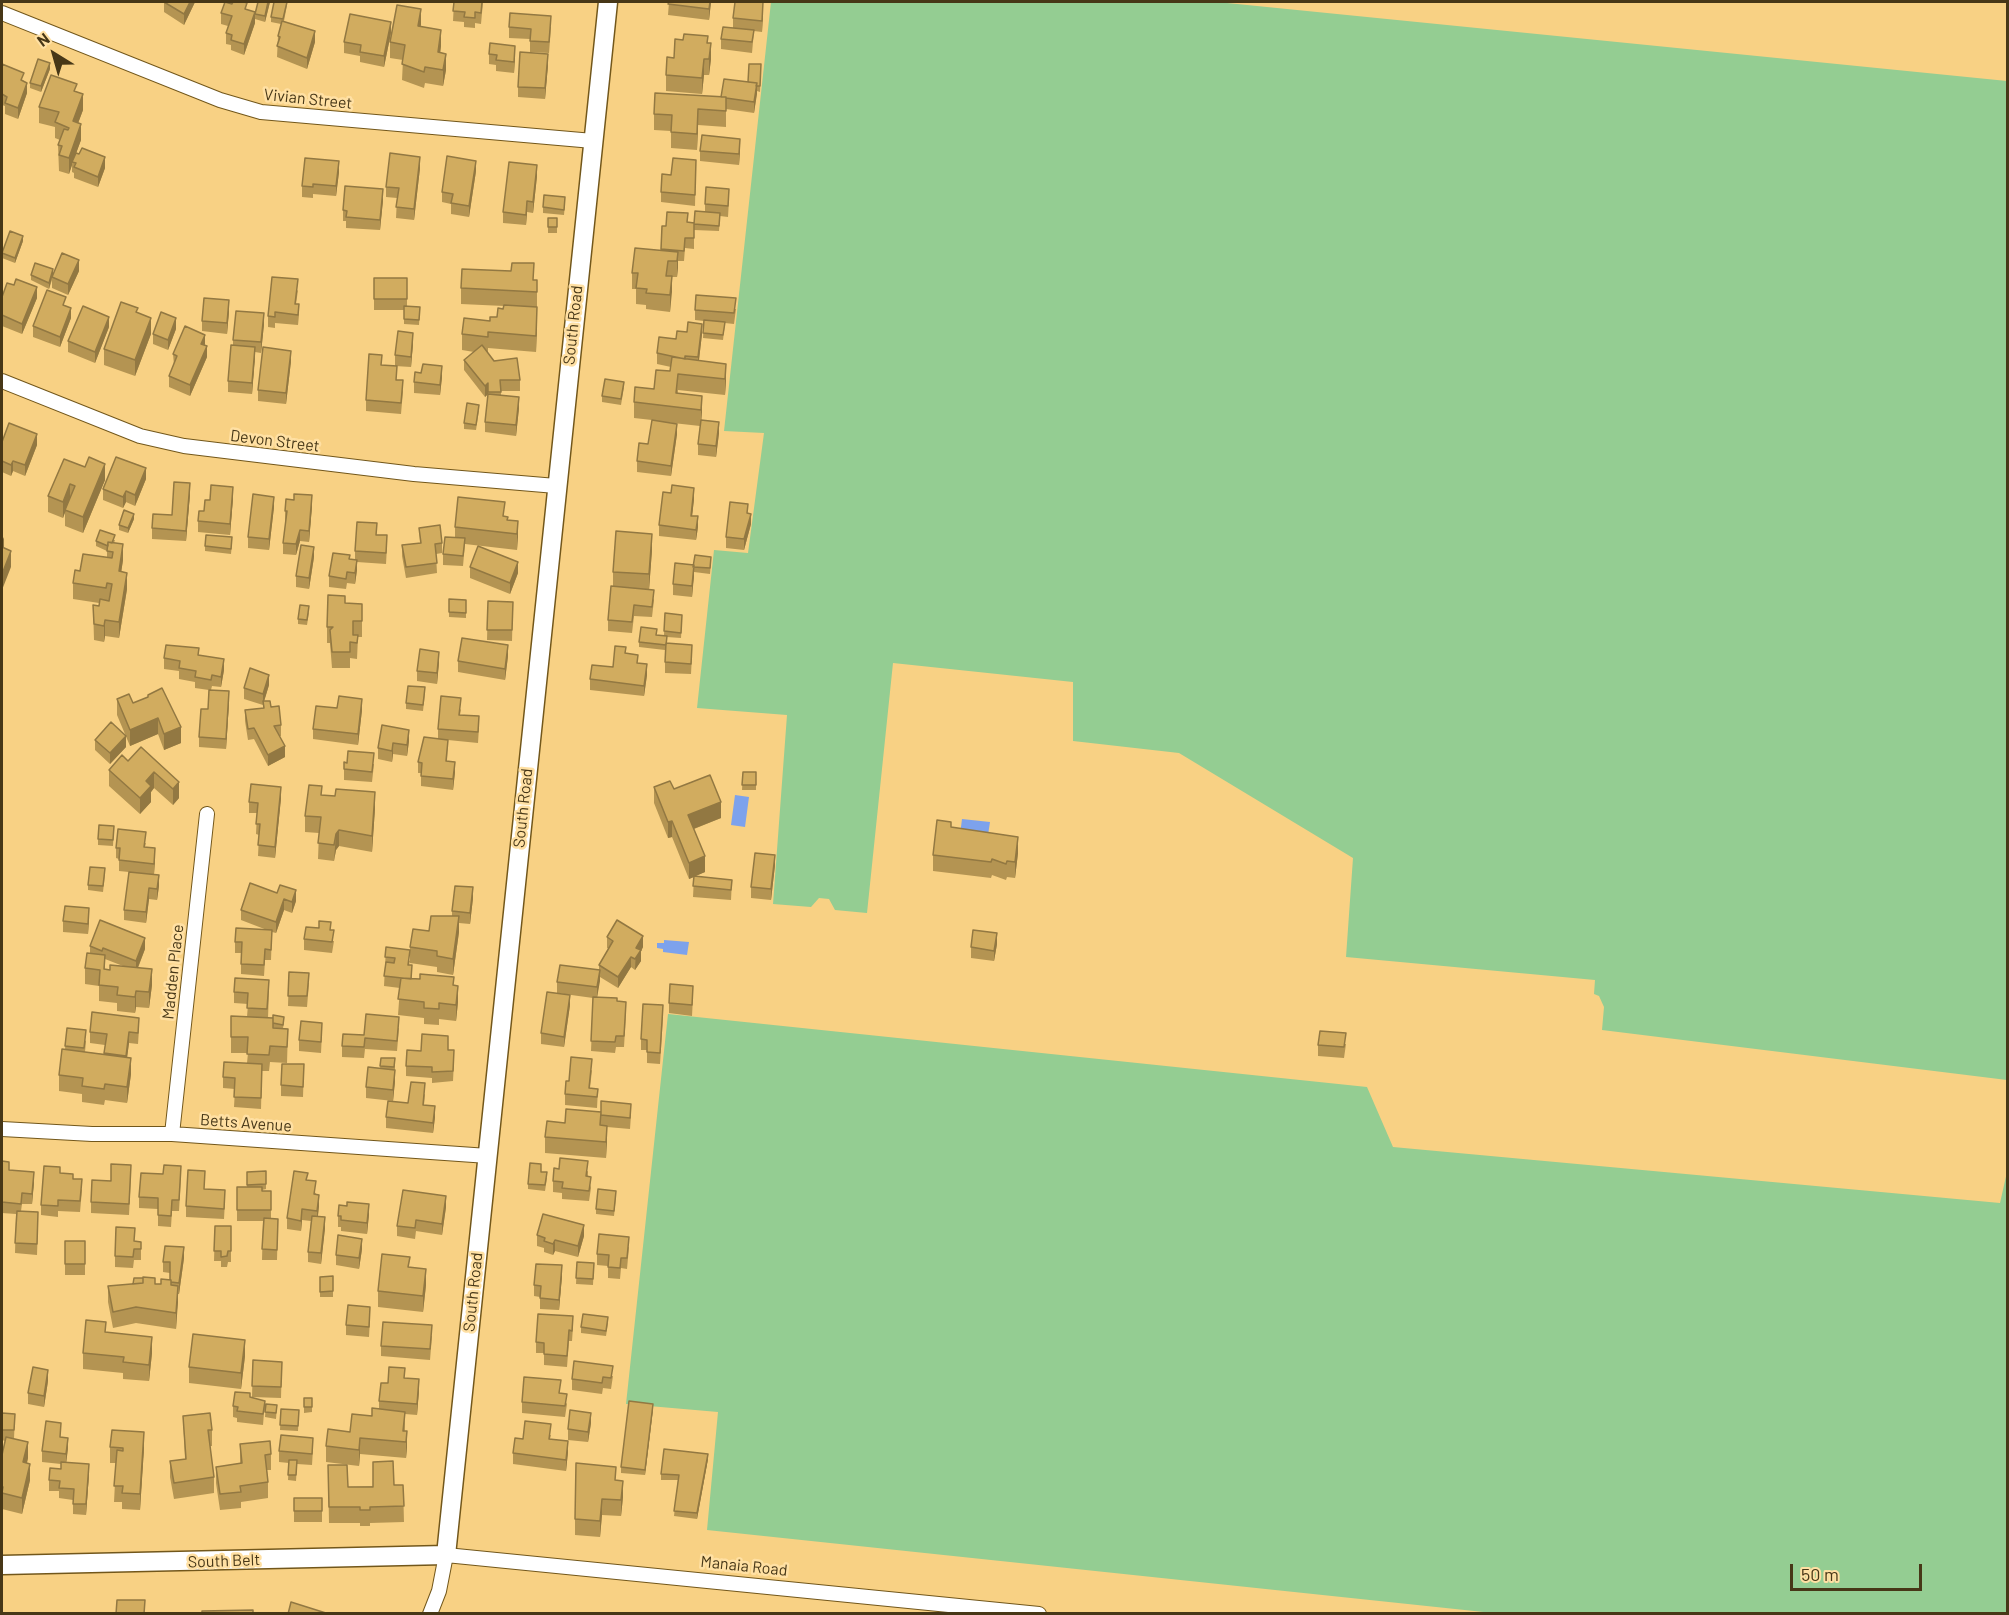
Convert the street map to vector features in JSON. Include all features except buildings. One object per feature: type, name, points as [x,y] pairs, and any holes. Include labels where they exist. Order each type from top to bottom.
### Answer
[{"type":"street","name":"South Road","points":[[430,1614],[439,1591],[446,1555],[608,2]]},
{"type":"street","name":"Vivian Street","points":[[2,13],[220,100],[261,112],[593,141]]},
{"type":"street","name":"Devon Street","points":[[2,381],[140,436],[184,446],[414,474],[556,486]]},
{"type":"street","name":"Madden Place","points":[[172,1134],[207,814]]},
{"type":"street","name":"Betts Avenue","points":[[2,1129],[92,1134],[172,1134],[488,1156]]},
{"type":"street","name":"South Belt","points":[[2,1565],[446,1555]]},
{"type":"street","name":"Manaia Road","points":[[446,1555],[1039,1614]]},
{"type":"green space","points":[[771,2],[1217,2],[2007,81],[2007,1080],[1602,1030],[1604,1007],[1599,996],[1594,994],[1595,980],[1346,957],[1353,858],[1179,753],[1073,741],[1073,682],[893,663],[867,913],[835,910],[829,899],[819,898],[811,907],[773,904],[787,715],[697,708],[714,550],[748,553],[764,433],[724,431]]},
{"type":"green space","points":[[668,1014],[1367,1087],[1393,1147],[2000,1203],[2007,1172],[2007,1613],[1493,1613],[707,1530],[718,1412],[626,1404]]},
{"type":"water","points":[[735,795],[749,797],[745,827],[731,825]]},
{"type":"water","points":[[962,819],[990,822],[988,835],[960,835]]},
{"type":"water","points":[[664,940],[689,942],[687,955],[663,952],[663,949],[657,948],[657,943],[664,943]]}]
